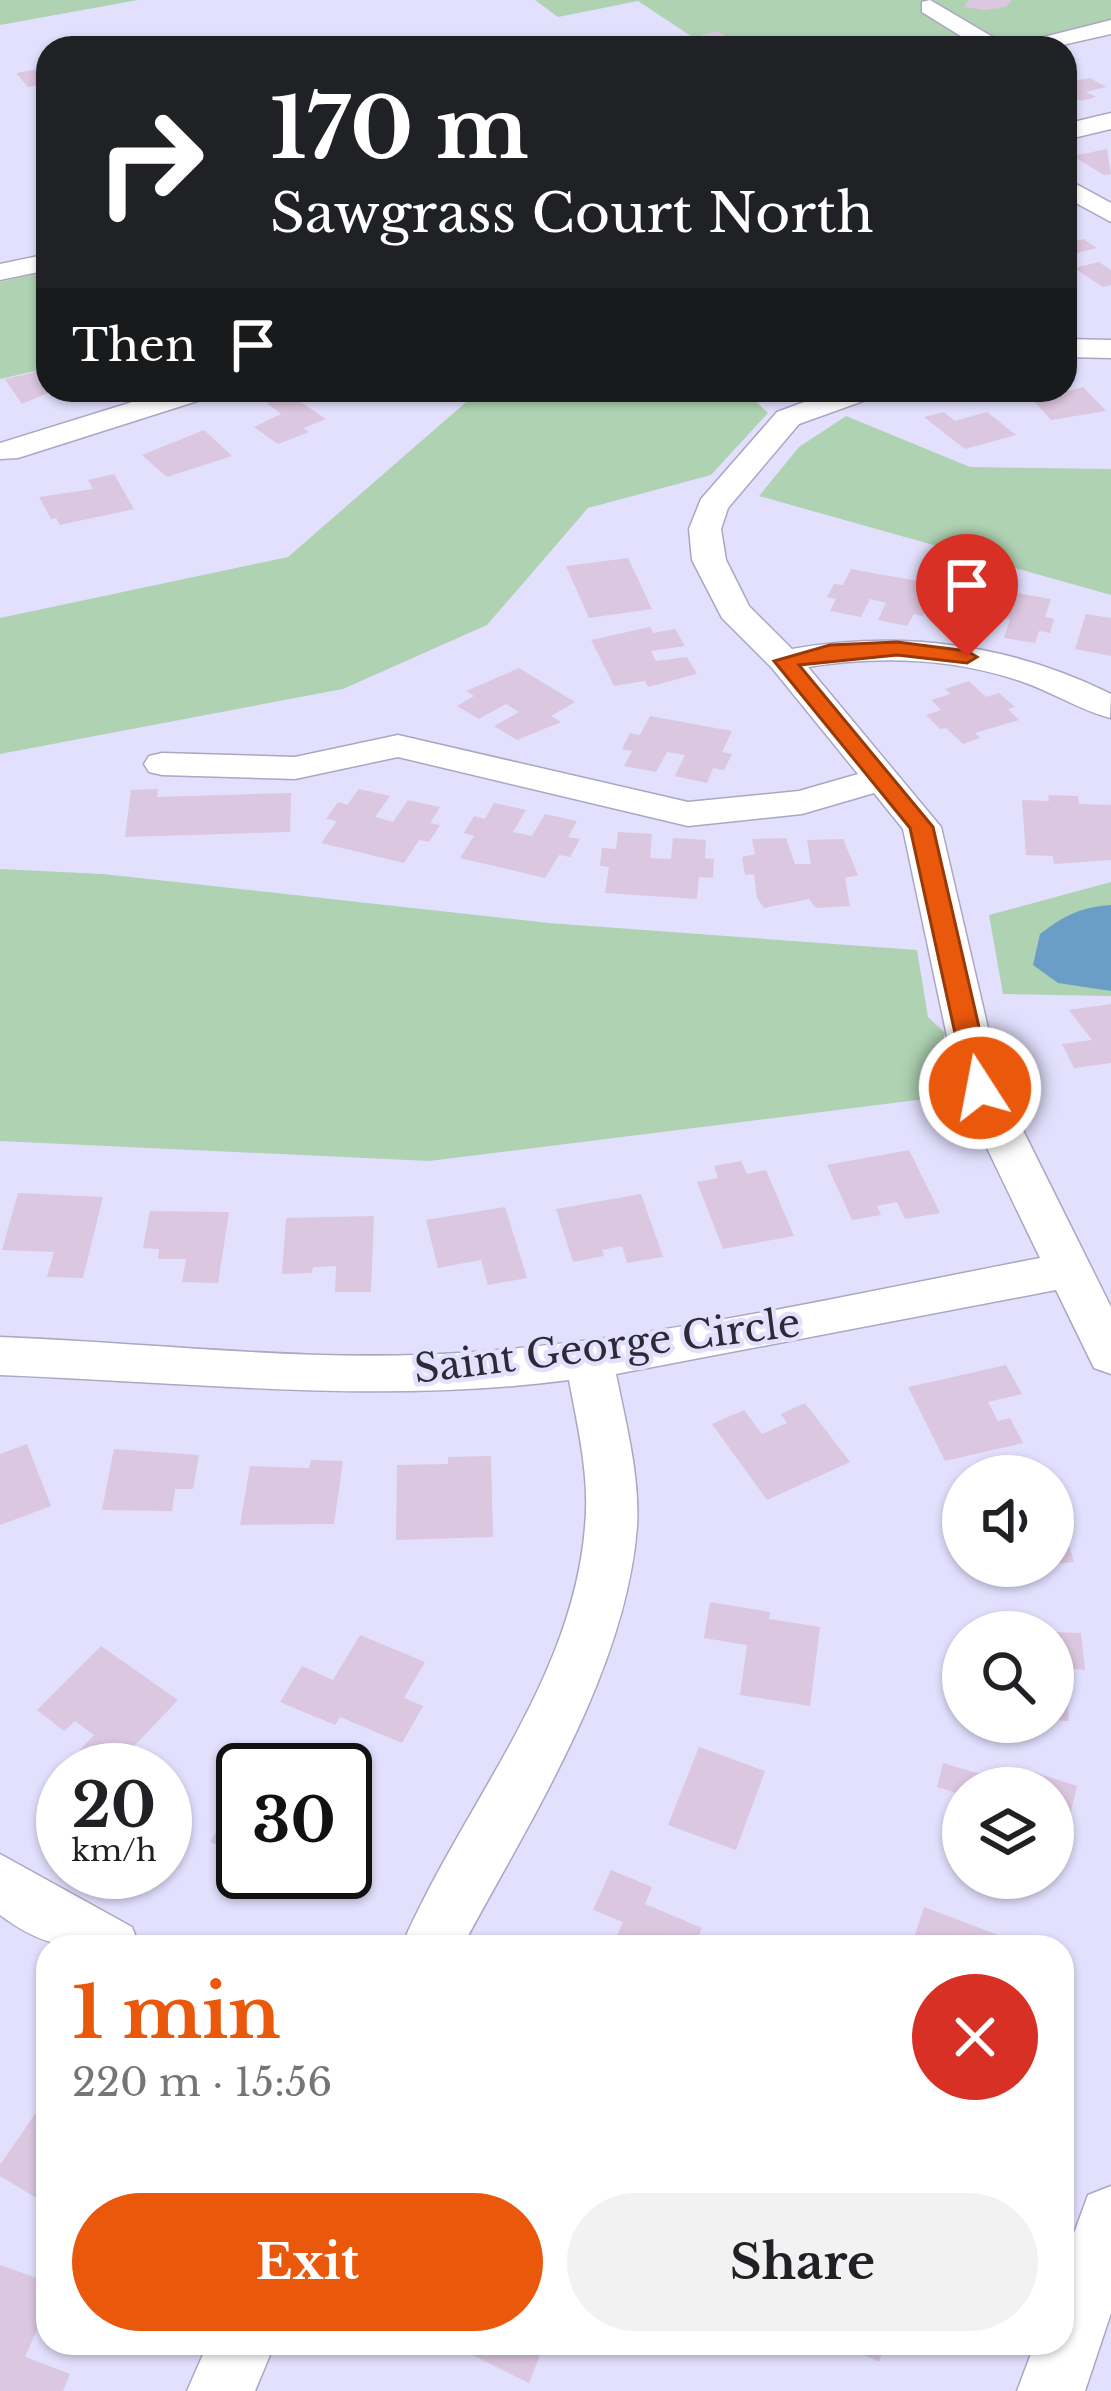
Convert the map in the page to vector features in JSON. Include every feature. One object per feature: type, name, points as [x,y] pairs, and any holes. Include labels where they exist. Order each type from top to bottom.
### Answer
[{"type":"street","points":[[930,7],[977,36]]},
{"type":"street","points":[[1071,36],[1111,27]]},
{"type":"street","points":[[1077,129],[1111,121]]},
{"type":"street","points":[[1077,193],[1111,214]]},
{"type":"street","points":[[0,272],[36,264]]},
{"type":"street","points":[[1077,348],[1111,349]]},
{"type":"street","points":[[7,451],[164,402]]},
{"type":"street","points":[[833,402],[788,418],[728,484],[708,518],[709,560],[734,610],[784,661],[922,827],[980,1088],[1111,1355]]},
{"type":"street","points":[[784,661],[859,649],[936,652],[1062,680],[1110,707]]},
{"type":"street","points":[[162,764],[295,768],[398,746],[688,814],[802,802],[884,778]]},
{"type":"street","name":"Saint George Circle","points":[[0,1356],[317,1374],[474,1371],[749,1334],[1066,1270]]},
{"type":"street","points":[[436,1935],[547,1727],[598,1599],[611,1532],[612,1490],[588,1355]]},
{"type":"street","points":[[0,1881],[34,1906],[88,1935]]},
{"type":"street","points":[[1074,2325],[1111,2218]]},
{"type":"street","points":[[221,2391],[237,2355]]},
{"type":"street","points":[[1051,2391],[1063,2355]]},
{"type":"green space","points":[[0,0],[138,0],[0,25]]},
{"type":"green space","points":[[535,0],[1111,0],[1111,27],[1069,36],[691,36],[638,1],[558,17]]},
{"type":"green space","points":[[36,274],[36,371],[0,379],[0,282]]},
{"type":"green space","points":[[466,402],[757,402],[768,413],[711,475],[588,508],[487,625],[343,689],[0,754],[0,618],[288,557]]},
{"type":"green space","points":[[846,416],[970,467],[1111,469],[1111,595],[759,496],[799,447]]},
{"type":"green space","points":[[0,869],[103,874],[549,923],[917,950],[928,1017],[945,1033],[942,1044],[933,1050],[941,1097],[429,1161],[0,1141]]},
{"type":"green space","points":[[1111,882],[1111,996],[1003,994],[989,915]]},
{"type":"water","points":[[1111,905],[1111,991],[1058,983],[1033,965],[1040,934],[1073,913]]},
{"type":"building","points":[[969,0],[1012,0],[1006,7],[984,10],[964,7]]},
{"type":"building","points":[[36,69],[36,85],[28,87],[16,73]]},
{"type":"building","points":[[1090,78],[1106,87],[1086,92],[1096,97],[1081,101],[1077,81]]},
{"type":"building","points":[[1107,149],[1111,174],[1104,175],[1077,155]]},
{"type":"building","points":[[1084,239],[1097,248],[1077,253],[1077,241]]},
{"type":"building","points":[[1099,262],[1111,270],[1111,285],[1103,287],[1077,267]]},
{"type":"building","points":[[36,372],[36,398],[22,404],[5,379]]},
{"type":"building","points":[[1083,387],[1106,411],[1051,420],[1035,402],[1077,402],[1077,389]]},
{"type":"building","points":[[300,402],[326,419],[303,428],[309,432],[278,444],[254,427],[281,414],[267,403]]},
{"type":"building","points":[[944,412],[955,421],[987,412],[1016,435],[965,449],[924,417]]},
{"type":"building","points":[[204,430],[232,456],[167,477],[142,455]]},
{"type":"building","points":[[114,474],[134,509],[60,525],[56,518],[51,519],[39,497],[93,489],[88,480]]},
{"type":"building","points":[[628,558],[652,609],[589,618],[566,566]]},
{"type":"building","points":[[851,569],[928,583],[920,600],[930,601],[923,616],[914,614],[907,626],[878,620],[886,603],[870,599],[861,617],[830,611],[836,599],[827,597],[834,584],[843,585]]},
{"type":"building","points":[[972,585],[1051,599],[1045,617],[1054,619],[1050,633],[1039,631],[1035,643],[1004,638],[1010,619],[992,616],[986,634],[955,628],[960,615],[951,614],[956,600],[966,602]]},
{"type":"building","points":[[1086,614],[1111,618],[1111,656],[1075,649]]},
{"type":"building","points":[[650,627],[653,633],[675,629],[685,646],[651,651],[656,661],[687,657],[697,674],[648,687],[645,681],[614,686],[591,640]]},
{"type":"building","points":[[519,668],[575,702],[551,716],[561,722],[517,740],[494,726],[519,712],[506,704],[479,719],[457,706],[474,696],[466,691]]},
{"type":"building","points":[[969,681],[986,697],[999,693],[1015,707],[1008,709],[1019,720],[975,733],[980,738],[963,744],[946,728],[940,729],[926,715],[941,710],[931,700]]},
{"type":"building","points":[[650,716],[732,731],[722,752],[732,754],[724,770],[713,768],[707,783],[675,776],[685,755],[667,752],[656,772],[624,766],[632,751],[622,749],[630,733],[640,735]]},
{"type":"building","points":[[158,789],[157,797],[291,793],[290,832],[125,837],[131,790]]},
{"type":"building","points":[[359,789],[390,796],[375,817],[393,822],[408,800],[440,807],[430,823],[440,825],[429,842],[419,840],[404,863],[321,843],[337,821],[326,819],[338,802],[347,805]]},
{"type":"building","points":[[1048,795],[1078,796],[1079,804],[1111,805],[1111,860],[1054,864],[1053,856],[1026,855],[1022,800],[1049,801]]},
{"type":"building","points":[[494,803],[526,810],[513,832],[532,836],[545,814],[577,821],[568,837],[580,839],[570,857],[559,855],[545,878],[460,858],[474,836],[464,833],[474,816],[485,819]]},
{"type":"building","points":[[618,832],[652,834],[650,858],[671,859],[673,838],[706,840],[705,858],[714,859],[713,878],[699,877],[697,899],[605,893],[609,867],[600,866],[602,848],[616,849]]},
{"type":"building","points":[[786,838],[795,864],[811,864],[807,840],[843,839],[858,875],[845,878],[850,906],[816,908],[809,899],[764,908],[757,898],[754,874],[745,875],[742,857],[755,854],[752,839]]},
{"type":"building","points":[[1111,1004],[1111,1063],[1074,1068],[1062,1044],[1092,1040],[1069,1010]]},
{"type":"building","points":[[909,1150],[940,1213],[905,1219],[897,1202],[877,1206],[881,1215],[852,1220],[827,1165]]},
{"type":"building","points":[[741,1161],[747,1174],[766,1170],[794,1236],[723,1249],[697,1182],[718,1178],[714,1166]]},
{"type":"building","points":[[18,1193],[103,1197],[83,1278],[47,1277],[54,1252],[2,1250]]},
{"type":"building","points":[[641,1194],[663,1257],[627,1263],[622,1246],[602,1250],[604,1256],[573,1262],[556,1209]]},
{"type":"building","points":[[505,1207],[527,1278],[488,1285],[481,1260],[438,1268],[426,1220]]},
{"type":"building","points":[[150,1211],[229,1212],[218,1283],[182,1282],[186,1259],[158,1259],[159,1249],[143,1248]]},
{"type":"building","points":[[374,1216],[371,1292],[335,1292],[336,1266],[282,1274],[286,1218]]},
{"type":"building","points":[[1006,1365],[1022,1394],[988,1402],[998,1421],[1010,1418],[1023,1443],[971,1455],[942,1455],[908,1387]]},
{"type":"building","points":[[805,1403],[850,1462],[767,1500],[712,1424],[744,1410],[762,1434],[787,1423],[781,1414]]},
{"type":"building","points":[[27,1444],[51,1506],[0,1525],[0,1454]]},
{"type":"building","points":[[114,1449],[199,1455],[193,1489],[175,1489],[172,1511],[102,1510]]},
{"type":"building","points":[[491,1456],[493,1537],[396,1540],[397,1465],[448,1464],[448,1457]]},
{"type":"building","points":[[311,1460],[343,1461],[334,1524],[240,1525],[250,1466],[309,1468]]},
{"type":"building","points":[[710,1602],[820,1627],[810,1706],[740,1695],[747,1645],[704,1638]]},
{"type":"building","points":[[1074,1633],[1081,1633],[1085,1670],[1074,1669]]},
{"type":"building","points":[[360,1635],[425,1662],[404,1698],[423,1706],[402,1743],[340,1717],[335,1725],[280,1702],[302,1666],[333,1680]]},
{"type":"building","points":[[101,1646],[178,1700],[137,1743],[87,1743],[94,1735],[75,1721],[64,1731],[37,1710]]},
{"type":"building","points":[[699,1747],[765,1771],[736,1850],[668,1825]]},
{"type":"building","points":[[611,1870],[652,1887],[645,1904],[702,1928],[699,1935],[617,1935],[623,1922],[593,1910]]},
{"type":"building","points":[[924,1907],[998,1935],[915,1935]]},
{"type":"building","points":[[36,2112],[36,2198],[0,2176],[0,2165]]},
{"type":"building","points":[[0,2265],[36,2278],[36,2332],[25,2357],[70,2374],[63,2391],[0,2391]]},
{"type":"building","points":[[472,2355],[540,2355],[529,2383]]},
{"type":"route","points":[[967,657],[897,648],[830,652],[784,661],[922,827],[980,1088]]}]
